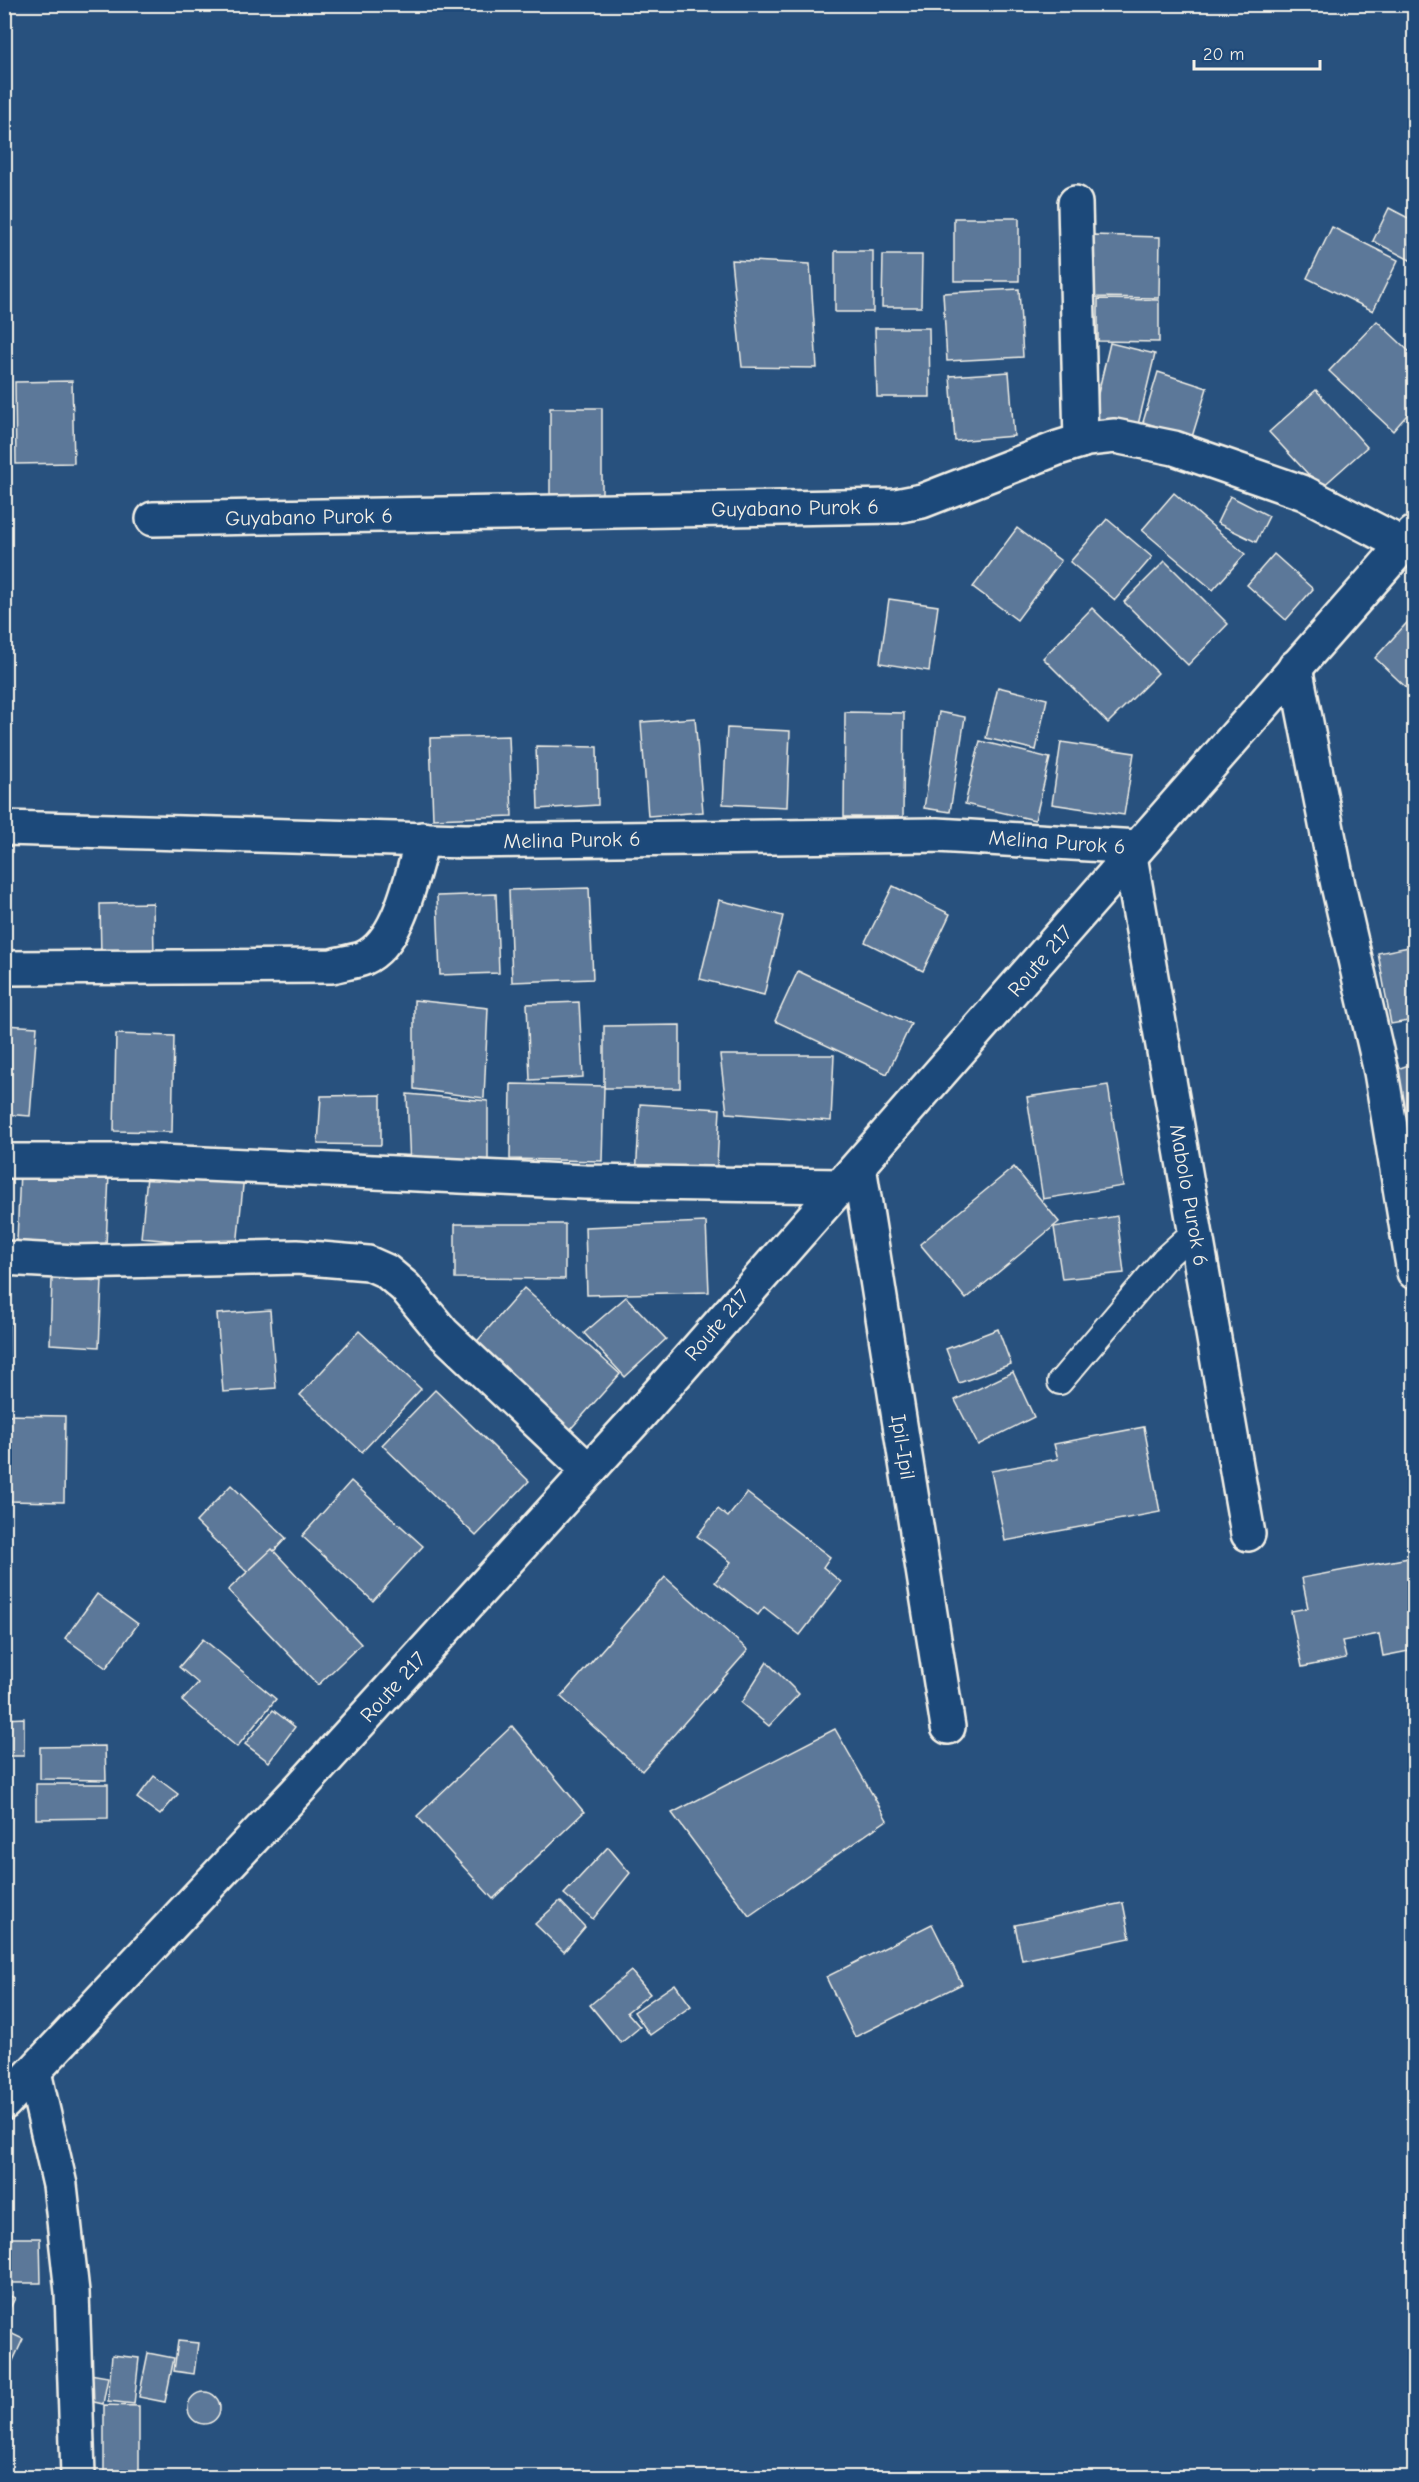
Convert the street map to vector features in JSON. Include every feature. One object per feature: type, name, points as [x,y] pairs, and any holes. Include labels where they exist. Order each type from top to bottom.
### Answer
[{"type":"street","points":[[1075,203],[1081,441]]},
{"type":"street","name":"Guyabano Purok 6","points":[[153,519],[896,506],[922,501],[1081,441],[1115,436],[1174,448],[1304,493],[1409,539]]},
{"type":"street","name":"Route 217","points":[[4,2103],[301,1787],[589,1471],[1409,539]]},
{"type":"street","points":[[1295,667],[1338,885],[1381,1072],[1414,1272]]},
{"type":"street","name":"Melina Purok 6","points":[[4,828],[423,839],[938,835],[1134,852]]},
{"type":"street","points":[[4,968],[332,966],[364,958],[380,946],[393,930],[423,839]]},
{"type":"street","name":"Mabolo Purok 6","points":[[1134,852],[1248,1534]]},
{"type":"street","points":[[4,1161],[139,1161],[585,1182],[850,1176]]},
{"type":"street","name":"Ipil-Ipil","points":[[850,1176],[948,1727]]},
{"type":"street","points":[[4,1258],[75,1262],[297,1257],[368,1263],[386,1271],[405,1287],[443,1333],[589,1471]]},
{"type":"street","points":[[34,2072],[61,2195],[72,2292],[78,2475]]},
{"type":"lane","points":[[1060,1382],[1164,1259],[1196,1231]]},
{"type":"building","points":[[1389,208],[1414,221],[1414,262],[1373,241]]},
{"type":"building","points":[[954,218],[1019,218],[1019,281],[954,281]]},
{"type":"building","points":[[1332,227],[1398,260],[1373,311],[1307,278]]},
{"type":"building","points":[[1093,235],[1160,237],[1159,298],[1092,297]]},
{"type":"building","points":[[835,251],[873,251],[873,312],[835,312]]},
{"type":"building","points":[[883,255],[922,255],[921,307],[882,307]]},
{"type":"building","points":[[731,260],[810,264],[817,368],[742,367]]},
{"type":"building","points":[[1019,289],[1023,357],[947,361],[943,293]]},
{"type":"building","points":[[1098,299],[1159,300],[1159,342],[1098,341]]},
{"type":"building","points":[[1377,321],[1414,356],[1414,407],[1393,431],[1329,371]]},
{"type":"building","points":[[875,328],[929,328],[930,397],[877,397]]},
{"type":"building","points":[[1110,343],[1155,354],[1137,429],[1092,419]]},
{"type":"building","points":[[1009,372],[1014,436],[955,441],[950,376]]},
{"type":"building","points":[[1158,372],[1207,388],[1192,437],[1143,422]]},
{"type":"building","points":[[72,381],[74,463],[16,464],[15,382]]},
{"type":"building","points":[[1316,390],[1367,447],[1321,488],[1269,432]]},
{"type":"building","points":[[550,408],[602,408],[602,494],[550,494]]},
{"type":"building","points":[[1174,493],[1245,554],[1213,590],[1142,530]]},
{"type":"building","points":[[1230,496],[1269,516],[1256,542],[1217,523]]},
{"type":"building","points":[[1107,519],[1152,557],[1115,600],[1070,562]]},
{"type":"building","points":[[1017,528],[1061,561],[1017,620],[973,587]]},
{"type":"building","points":[[1274,554],[1313,589],[1286,620],[1247,585]]},
{"type":"building","points":[[1165,561],[1228,624],[1188,665],[1124,602]]},
{"type":"building","points":[[889,599],[938,606],[929,671],[880,663]]},
{"type":"building","points":[[1092,608],[1158,673],[1108,723],[1043,658]]},
{"type":"building","points":[[1414,615],[1414,695],[1375,658]]},
{"type":"building","points":[[998,687],[1047,699],[1036,750],[986,738]]},
{"type":"building","points":[[845,712],[904,713],[903,817],[844,817]]},
{"type":"building","points":[[939,712],[965,717],[950,812],[924,808]]},
{"type":"building","points":[[695,718],[703,812],[648,816],[641,722]]},
{"type":"building","points":[[727,728],[790,731],[787,807],[723,804]]},
{"type":"building","points":[[509,736],[512,816],[433,819],[430,738]]},
{"type":"building","points":[[980,741],[1050,758],[1035,820],[965,804]]},
{"type":"building","points":[[1061,742],[1134,753],[1124,815],[1052,804]]},
{"type":"building","points":[[536,746],[597,747],[598,805],[538,809]]},
{"type":"building","points":[[893,886],[950,914],[923,971],[865,942]]},
{"type":"building","points":[[589,888],[593,979],[512,982],[509,890]]},
{"type":"building","points":[[496,894],[499,973],[440,975],[437,896]]},
{"type":"building","points":[[719,900],[783,916],[764,995],[700,979]]},
{"type":"building","points":[[153,903],[154,956],[101,956],[100,904]]},
{"type":"building","points":[[1414,946],[1414,1020],[1391,1024],[1378,953]]},
{"type":"building","points":[[798,971],[911,1024],[887,1074],[775,1021]]},
{"type":"building","points":[[414,1000],[488,1008],[484,1098],[414,1089]]},
{"type":"building","points":[[579,1002],[583,1077],[530,1080],[527,1004]]},
{"type":"building","points":[[4,1025],[37,1027],[30,1116],[4,1114]]},
{"type":"building","points":[[680,1025],[680,1088],[604,1088],[604,1026]]},
{"type":"building","points":[[116,1034],[174,1036],[172,1132],[114,1131]]},
{"type":"building","points":[[720,1055],[834,1055],[831,1121],[727,1113]]},
{"type":"building","points":[[1414,1063],[1414,1110],[1402,1114],[1389,1072]]},
{"type":"building","points":[[511,1084],[604,1086],[602,1161],[510,1159]]},
{"type":"building","points":[[1108,1085],[1123,1186],[1043,1199],[1027,1097]]},
{"type":"building","points":[[407,1094],[488,1101],[488,1173],[410,1166]]},
{"type":"building","points":[[381,1095],[381,1145],[318,1144],[321,1096]]},
{"type":"building","points":[[640,1104],[720,1109],[716,1182],[636,1177]]},
{"type":"building","points":[[148,1166],[244,1175],[237,1247],[141,1238]]},
{"type":"building","points":[[1014,1167],[1059,1222],[966,1299],[920,1244]]},
{"type":"building","points":[[20,1170],[109,1174],[106,1246],[17,1241]]},
{"type":"building","points":[[1117,1216],[1124,1273],[1062,1279],[1054,1227]]},
{"type":"building","points":[[706,1222],[709,1292],[587,1295],[585,1227]]},
{"type":"building","points":[[455,1224],[565,1224],[565,1279],[455,1278]]},
{"type":"building","points":[[52,1278],[102,1281],[99,1347],[50,1344]]},
{"type":"building","points":[[4,1279],[9,1280],[7,1390],[4,1390]]},
{"type":"building","points":[[524,1288],[620,1374],[567,1433],[472,1347]]},
{"type":"building","points":[[626,1297],[666,1339],[625,1377],[584,1333]]},
{"type":"building","points":[[270,1310],[276,1388],[223,1392],[217,1314]]},
{"type":"building","points":[[998,1329],[1011,1364],[959,1383],[946,1349]]},
{"type":"building","points":[[359,1331],[421,1389],[362,1452],[300,1395]]},
{"type":"building","points":[[1013,1372],[1034,1417],[978,1445],[955,1400]]},
{"type":"building","points":[[435,1390],[529,1481],[476,1536],[382,1445]]},
{"type":"building","points":[[4,1415],[65,1416],[64,1502],[4,1501]]},
{"type":"building","points":[[1144,1427],[1160,1512],[1005,1541],[991,1471],[1058,1459],[1054,1444]]},
{"type":"building","points":[[351,1481],[423,1546],[373,1601],[302,1536]]},
{"type":"building","points":[[231,1485],[286,1538],[251,1576],[196,1522]]},
{"type":"building","points":[[747,1493],[830,1557],[823,1567],[841,1582],[800,1635],[764,1607],[758,1615],[715,1582],[731,1562],[697,1536],[718,1509],[728,1517]]},
{"type":"building","points":[[272,1549],[361,1644],[318,1685],[228,1590]]},
{"type":"building","points":[[1414,1557],[1414,1650],[1383,1656],[1379,1634],[1342,1641],[1346,1658],[1302,1667],[1291,1611],[1308,1608],[1302,1578]]},
{"type":"building","points":[[665,1577],[748,1650],[642,1771],[561,1697]]},
{"type":"building","points":[[97,1594],[138,1624],[106,1668],[65,1638]]},
{"type":"building","points":[[203,1639],[276,1699],[237,1747],[182,1701],[198,1683],[179,1667]]},
{"type":"building","points":[[767,1662],[799,1694],[769,1726],[741,1703]]},
{"type":"building","points":[[273,1710],[295,1727],[269,1762],[245,1744]]},
{"type":"building","points":[[24,1718],[24,1756],[4,1756],[4,1719]]},
{"type":"building","points":[[512,1726],[584,1812],[493,1899],[417,1816]]},
{"type":"building","points":[[835,1729],[887,1820],[749,1916],[672,1813]]},
{"type":"building","points":[[105,1746],[106,1780],[40,1779],[40,1747]]},
{"type":"building","points":[[154,1776],[178,1794],[160,1815],[137,1798]]},
{"type":"building","points":[[36,1784],[108,1784],[108,1818],[36,1819]]},
{"type":"building","points":[[608,1847],[630,1873],[593,1919],[564,1894]]},
{"type":"building","points":[[560,1901],[585,1927],[564,1952],[535,1924]]},
{"type":"building","points":[[1123,1903],[1130,1938],[1022,1960],[1015,1925]]},
{"type":"building","points":[[932,1924],[962,1984],[855,2037],[826,1977]]},
{"type":"building","points":[[631,1971],[650,1994],[627,2012],[640,2027],[621,2043],[590,2005]]},
{"type":"building","points":[[675,1984],[691,2006],[650,2035],[634,2012]]},
{"type":"building","points":[[9,2238],[40,2238],[41,2283],[10,2283]]},
{"type":"building","points":[[4,2293],[15,2298],[4,2320]]},
{"type":"building","points":[[4,2330],[23,2339],[4,2380]]},
{"type":"building","points":[[178,2341],[198,2343],[194,2374],[174,2371]]},
{"type":"building","points":[[148,2353],[174,2358],[165,2402],[139,2397]]},
{"type":"building","points":[[112,2355],[139,2358],[134,2404],[108,2401]]},
{"type":"building","points":[[90,2374],[108,2377],[103,2404],[85,2400]]},
{"type":"building","points":[[204,2392],[215,2397],[220,2408],[215,2419],[204,2424],[193,2419],[188,2408],[193,2397]]},
{"type":"building","points":[[104,2405],[139,2406],[139,2478],[104,2478]]}]
